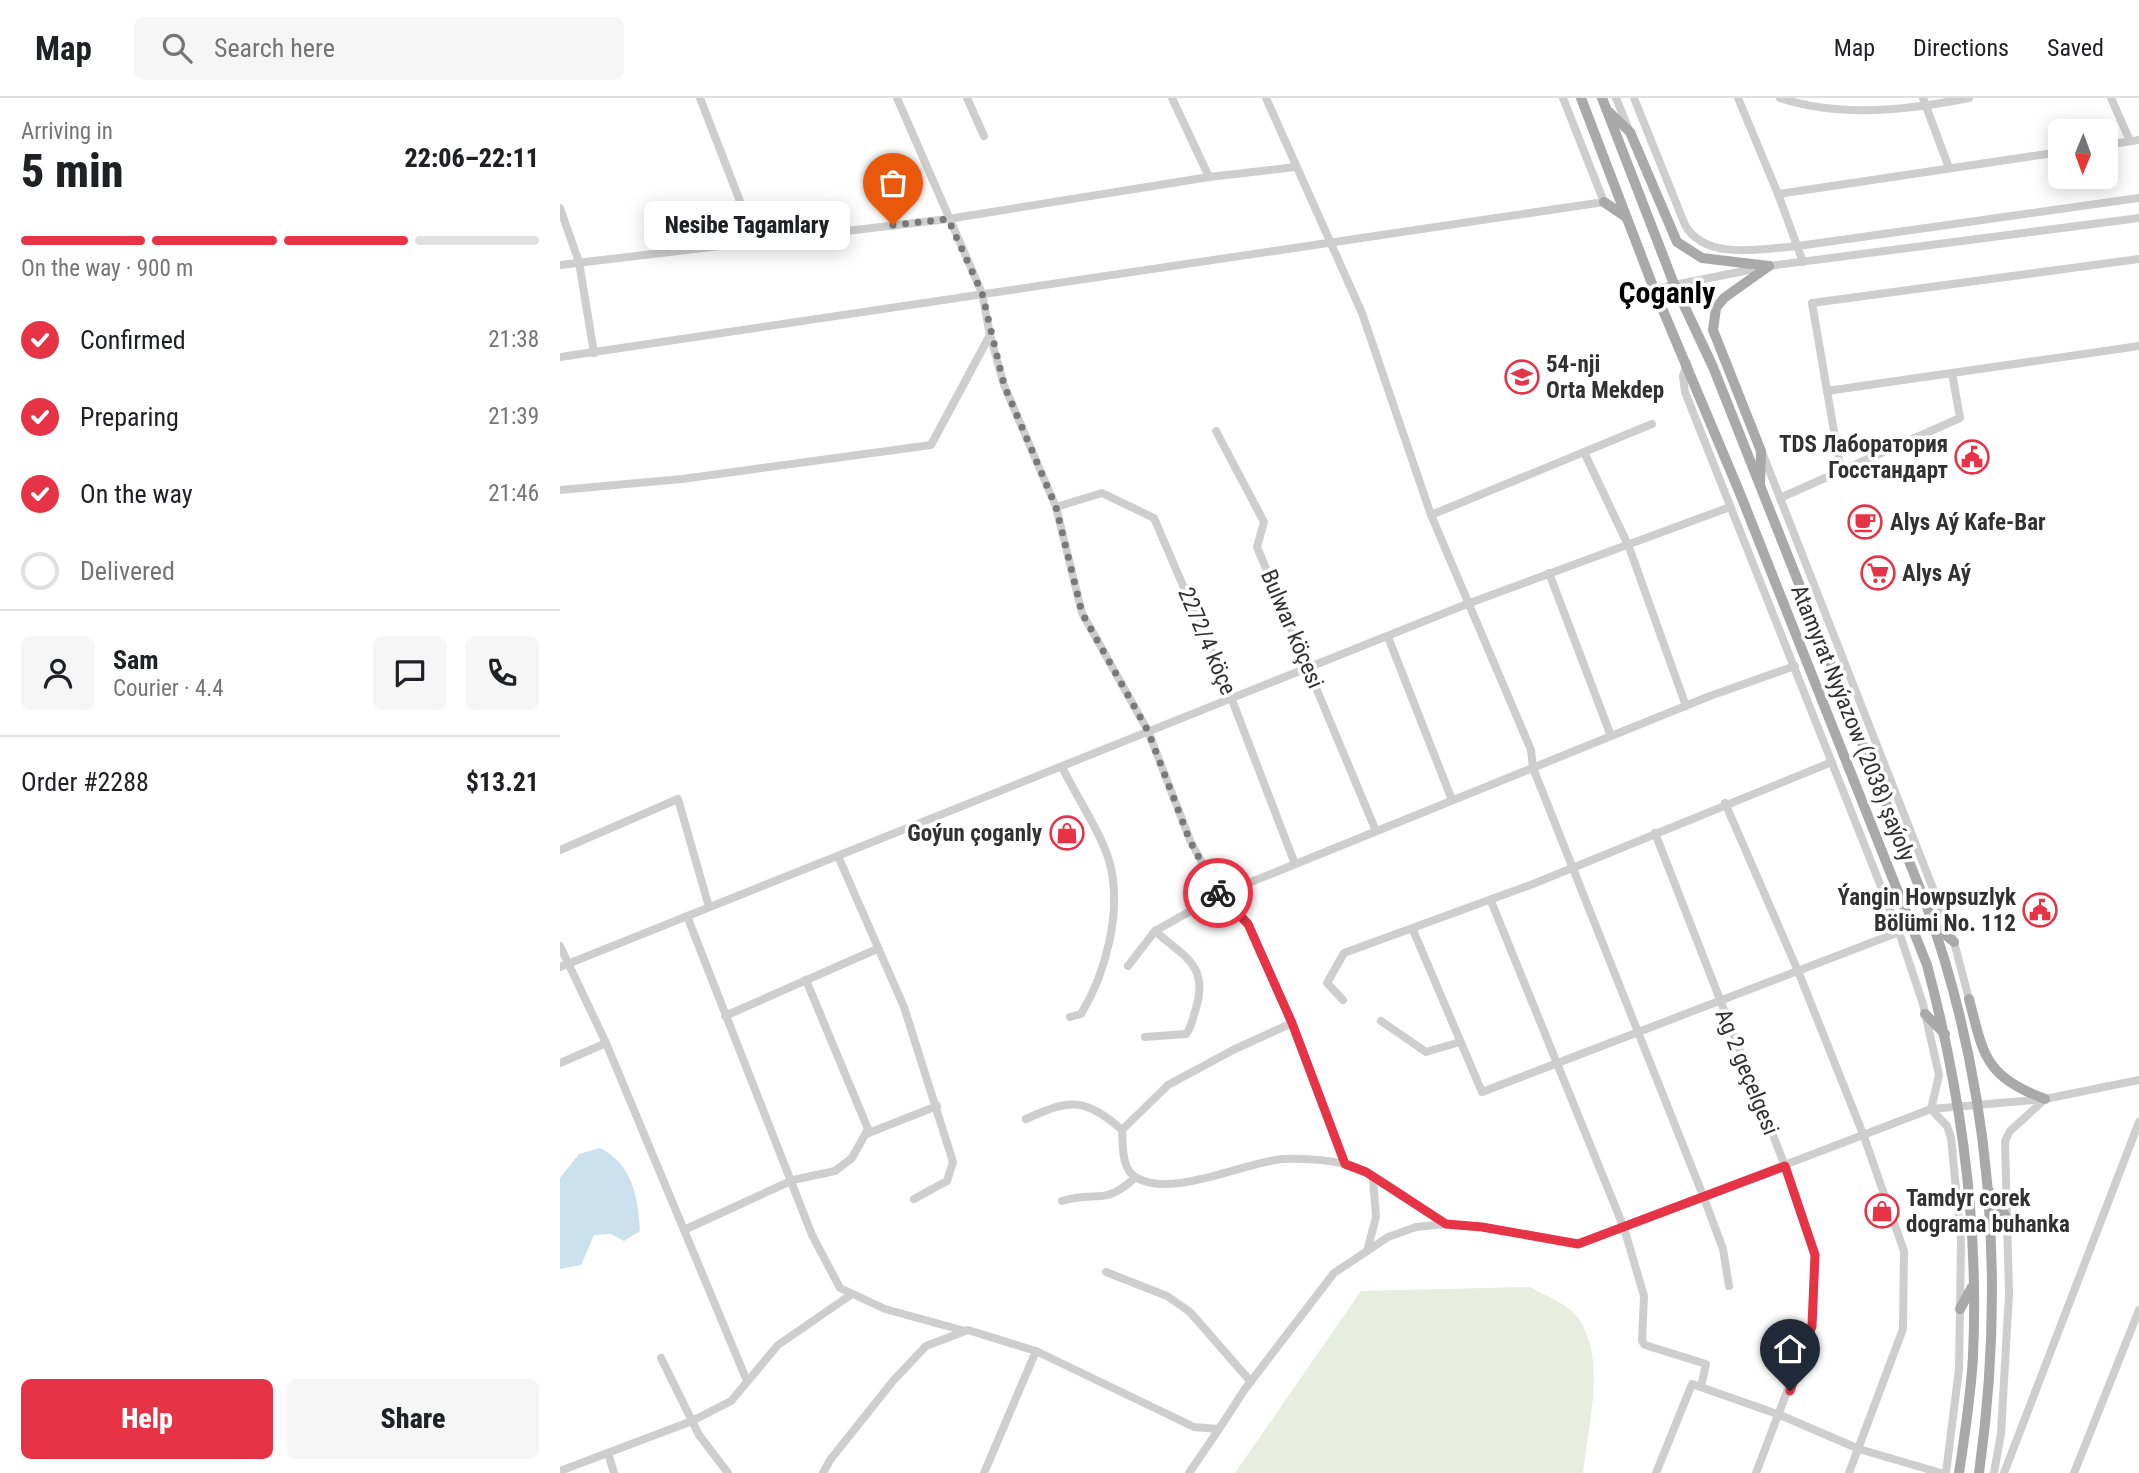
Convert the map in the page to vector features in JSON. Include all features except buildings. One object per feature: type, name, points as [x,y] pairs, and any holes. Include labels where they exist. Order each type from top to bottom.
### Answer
[{"type":"main road","name":"Atamyrat Nyýazow (2038) şaýoly","points":[[1581,98],[1654,289],[1688,363],[1912,920],[1946,1035],[1970,1199],[1974,1283],[1972,1368],[1959,1473]]},
{"type":"main road","name":"Atamyrat Nyýazow (2038) şaýoly","points":[[1602,98],[1674,284],[1713,367],[1934,926],[1964,1033],[1979,1105],[1989,1190],[1993,1268],[1991,1362],[1979,1473]]},
{"type":"main road","points":[[1606,109],[1630,132],[1677,242],[1690,253],[1716,261],[1769,266]]},
{"type":"main road","points":[[1650,183],[1650,222]]},
{"type":"main road","points":[[1604,202],[1626,217]]},
{"type":"main road","points":[[1759,488],[1761,451],[1713,330],[1716,308],[1731,292],[1769,266]]},
{"type":"main road","points":[[1713,367],[1735,386]]},
{"type":"main road","points":[[1934,926],[1954,942]]},
{"type":"main road","points":[[1964,1033],[1969,999]]},
{"type":"main road","points":[[1969,999],[1981,1046],[1994,1069],[2014,1085],[2045,1099]]},
{"type":"main road","points":[[1925,1014],[1946,1035]]},
{"type":"main road","points":[[1989,1190],[2006,1217]]},
{"type":"main road","points":[[1960,1309],[1974,1283]]},
{"type":"street","points":[[700,98],[755,240]]},
{"type":"street","points":[[897,98],[982,293],[1004,385],[1056,507],[1082,613],[1148,731],[1190,841],[1219,895],[1248,924],[1292,1023],[1345,1164]]},
{"type":"street","points":[[967,98],[984,136]]},
{"type":"street","points":[[1172,98],[1209,177]]},
{"type":"street","points":[[1266,98],[1362,313],[1431,515],[1531,750],[1532,768],[1575,867],[1704,1198],[1723,1249],[1729,1286]]},
{"type":"street","points":[[560,357],[1604,202],[1563,98]]},
{"type":"street","points":[[1616,98],[1630,132]]},
{"type":"street","points":[[1634,98],[1692,237],[1701,244],[1760,250],[2139,198]]},
{"type":"street","points":[[1738,98],[1803,262]]},
{"type":"street","points":[[1780,98],[1801,105],[1836,110],[1969,98]]},
{"type":"street","points":[[2111,98],[2134,141]]},
{"type":"street","points":[[1924,102],[1949,168]]},
{"type":"street","points":[[1778,194],[2048,154]]},
{"type":"street","points":[[560,265],[948,219],[1209,177],[1295,167]]},
{"type":"street","points":[[560,208],[579,261],[594,353]]},
{"type":"street","points":[[1654,289],[1769,266],[2139,218]]},
{"type":"street","points":[[1841,472],[1812,303],[2139,259]]},
{"type":"street","points":[[560,490],[682,479],[931,445],[990,335]]},
{"type":"street","points":[[1827,391],[2139,346]]},
{"type":"street","points":[[1688,363],[1683,376],[1685,392],[1899,932],[1925,1014],[1939,1074],[1931,1110]]},
{"type":"street","points":[[1780,498],[1960,418],[1952,373]]},
{"type":"street","points":[[1431,515],[1652,424]]},
{"type":"street","name":"Bulwar köçesi","points":[[1216,431],[1264,522],[1257,547],[1376,831]]},
{"type":"street","points":[[1761,451],[1954,942],[1969,999]]},
{"type":"street","points":[[1584,452],[1629,547],[1686,706]]},
{"type":"street","name":"2272/4 köçe","points":[[1056,507],[1102,493],[1154,518],[1232,700],[1295,864]]},
{"type":"street","points":[[564,965],[1388,638],[1467,604],[1629,547],[1730,507]]},
{"type":"street","points":[[1549,573],[1611,736]]},
{"type":"street","points":[[1388,638],[1452,800]]},
{"type":"street","points":[[1128,966],[1155,931],[1219,895],[1686,706],[1795,666]]},
{"type":"street","points":[[1343,1000],[1327,983],[1343,953],[1491,901],[1725,803],[1832,762]]},
{"type":"street","points":[[1062,767],[1110,862],[1114,894],[1103,964],[1093,993],[1081,1014],[1070,1017]]},
{"type":"street","points":[[560,850],[678,799],[709,907]]},
{"type":"street","points":[[1725,803],[1798,971],[1863,1134],[1904,1251],[1903,1329],[1849,1473]]},
{"type":"street","name":"Ag 2 geçelgesi","points":[[1655,833],[1785,1166],[1815,1255],[1812,1326],[1756,1473]]},
{"type":"street","points":[[838,856],[904,1007],[953,1162],[947,1181],[914,1199]]},
{"type":"street","points":[[1491,901],[1624,1228],[1644,1296],[1642,1341],[1645,1345],[1706,1364],[1656,1473]]},
{"type":"street","points":[[687,916],[812,1234],[840,1288],[885,1309],[1036,1351],[1194,1427],[1219,1429]]},
{"type":"street","points":[[1413,930],[1482,1092],[1899,932]]},
{"type":"street","points":[[1145,1037],[1186,1034],[1202,988],[1197,971],[1190,962],[1155,931]]},
{"type":"street","points":[[560,946],[564,965],[606,1043],[747,1381]]},
{"type":"street","points":[[725,1016],[877,949]]},
{"type":"street","points":[[684,1230],[793,1180],[835,1171],[852,1158],[866,1134],[868,1129],[806,980]]},
{"type":"street","points":[[1381,1021],[1426,1052],[1461,1042]]},
{"type":"street","points":[[1292,1023],[1233,1050],[1168,1085],[1122,1130],[1123,1156],[1136,1178],[1160,1185],[1283,1159],[1345,1164],[1373,1178],[1446,1224]]},
{"type":"street","points":[[560,1063],[606,1043]]},
{"type":"street","points":[[1189,1473],[1251,1382],[1334,1273],[1388,1237],[1416,1227],[1446,1224],[1482,1227],[1578,1244],[1931,1110],[2045,1099],[2139,1080]]},
{"type":"street","points":[[1994,1473],[2001,1433],[2009,1294],[2005,1141],[2010,1131],[2045,1099]]},
{"type":"street","points":[[1026,1119],[1058,1104],[1073,1103],[1094,1107],[1122,1130]]},
{"type":"street","points":[[866,1134],[937,1106]]},
{"type":"street","points":[[1931,1110],[1947,1126],[1951,1138],[1961,1240],[1959,1369],[1946,1473]]},
{"type":"street","points":[[2004,1473],[2139,1122]]},
{"type":"street","points":[[1062,1201],[1077,1196],[1116,1195],[1136,1178]]},
{"type":"street","points":[[1367,1251],[1376,1217],[1373,1178]]},
{"type":"street","points":[[1106,1272],[1167,1296],[1191,1312],[1251,1382]]},
{"type":"street","points":[[560,1471],[692,1420],[731,1401],[778,1345],[852,1293]]},
{"type":"street","points":[[2074,1473],[2139,1310]]},
{"type":"street","points":[[823,1473],[830,1460],[893,1381],[926,1346],[965,1331]]},
{"type":"street","points":[[984,1473],[1036,1351]]},
{"type":"street","points":[[661,1358],[699,1435],[728,1473]]},
{"type":"street","points":[[1696,1385],[1780,1415],[1859,1449],[1941,1473]]},
{"type":"street","points":[[608,1452],[614,1473]]},
{"type":"shaded area","points":[[1530,1287],[1572,1311],[1586,1332],[1594,1370],[1583,1473],[1235,1473],[1361,1291]]},
{"type":"water","points":[[600,1148],[620,1163],[632,1183],[638,1206],[640,1231],[624,1241],[611,1234],[594,1235],[581,1265],[560,1269],[560,1178],[579,1154]]},
{"type":"way so far","points":[[893,225],[948,219],[982,293],[1004,385],[1056,507],[1069,550],[1082,613],[1148,731],[1190,841],[1218,893]]},
{"type":"place","name":"Nesibe Tagamlary","points":[[893,225]]},
{"type":"place","name":"54-nji Orta Mekdep","points":[[1522,377]]},
{"type":"place","name":"TDS Лаборатория Госстандарт","points":[[1972,457]]},
{"type":"place","name":"Alys Aý Kafe-Bar","points":[[1865,522]]},
{"type":"place","name":"Alys Aý","points":[[1878,573]]},
{"type":"place","name":"Goýun çoganly","points":[[1067,833]]},
{"type":"place","name":"Ýangin Howpsuzlyk Bölümi No. 112","points":[[2040,910]]},
{"type":"place","name":"Tamdyr corek dograma buhanka","points":[[1882,1211]]},
{"type":"district","name":"Çoganly","points":[[1667,292]]},
{"type":"route","points":[[1218,893],[1248,924],[1292,1023],[1345,1164],[1366,1172],[1446,1224],[1482,1227],[1578,1244],[1785,1166],[1815,1255],[1812,1326],[1790,1391]]}]
